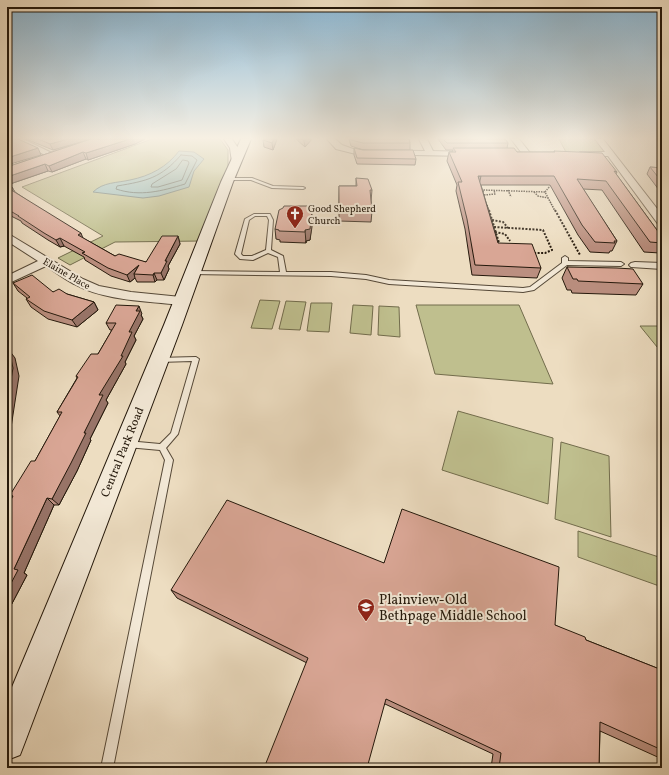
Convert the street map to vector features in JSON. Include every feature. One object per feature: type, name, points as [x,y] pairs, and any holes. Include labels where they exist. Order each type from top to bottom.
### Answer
[{"type":"street","name":"Central Park Road","points":[[7,742],[126,444],[230,175]]},
{"type":"street","points":[[627,175],[662,222]]},
{"type":"street","name":"Elaine Place","points":[[7,236],[79,282],[96,289],[131,296],[181,301]]},
{"type":"street","points":[[7,280],[46,261]]},
{"type":"street","points":[[635,264],[662,266]]},
{"type":"lane","points":[[243,175],[272,187],[303,188]]},
{"type":"lane","points":[[268,251],[271,220],[268,215],[254,215],[247,218],[238,254],[242,258],[253,258],[268,251],[280,256],[283,273]]},
{"type":"lane","points":[[193,273],[331,274],[366,277],[389,282],[523,290],[532,289],[565,261],[621,264]]},
{"type":"lane","points":[[159,360],[196,359],[174,434],[162,447]]},
{"type":"lane","points":[[126,444],[162,447]]},
{"type":"lane","points":[[108,768],[169,460],[162,447]]},
{"type":"path","points":[[545,192],[550,186]]},
{"type":"path","points":[[501,249],[482,190],[545,192]]},
{"type":"path","points":[[484,195],[496,194],[494,190]]},
{"type":"path","points":[[508,190],[511,197]]},
{"type":"path","points":[[534,191],[536,195],[540,197],[549,198]]},
{"type":"path","points":[[545,192],[583,260]]},
{"type":"path","points":[[492,220],[502,221],[507,224],[508,228]]},
{"type":"path","points":[[494,227],[543,230],[552,250],[545,253],[528,252]]},
{"type":"path","points":[[496,232],[505,234],[510,241]]},
{"type":"green space","points":[[54,175],[227,175],[203,241],[115,242],[70,265],[58,258],[103,236],[22,187]]},
{"type":"green space","points":[[260,300],[280,301],[272,329],[251,328]]},
{"type":"green space","points":[[286,301],[306,302],[300,330],[279,329]]},
{"type":"green space","points":[[311,303],[332,303],[329,332],[307,331]]},
{"type":"green space","points":[[353,305],[373,306],[371,335],[350,333]]},
{"type":"green space","points":[[416,305],[519,305],[553,384],[435,374]]},
{"type":"green space","points":[[379,306],[399,307],[400,337],[378,335]]},
{"type":"green space","points":[[640,326],[662,326],[662,353]]},
{"type":"green space","points":[[458,411],[553,438],[548,504],[442,470]]},
{"type":"green space","points":[[561,442],[609,456],[611,537],[555,519]]},
{"type":"green space","points":[[578,531],[662,558],[662,587],[578,557]]},
{"type":"water","points":[[145,175],[193,175],[189,187],[159,196],[143,198],[93,192],[101,186]]},
{"type":"building","points":[[459,175],[617,175],[662,237],[662,243],[650,242],[606,181],[577,179],[617,241],[614,241],[615,243],[595,242],[582,225],[554,176],[478,176],[498,243],[532,244],[541,268],[475,265],[467,219],[458,182],[462,182]]},
{"type":"building","points":[[657,175],[662,175],[662,182]]},
{"type":"building","points":[[356,178],[368,179],[372,190],[370,190],[372,211],[339,211],[339,186],[357,186]]},
{"type":"building","points":[[7,185],[12,187],[8,188],[81,233],[78,235],[115,256],[119,254],[146,262],[162,236],[178,236],[165,261],[167,261],[161,273],[154,273],[153,275],[134,274],[139,265],[127,275],[108,268],[82,253],[85,252],[60,238],[56,240],[7,209]]},
{"type":"building","points":[[284,206],[308,206],[308,209],[312,210],[310,229],[305,230],[305,232],[279,231],[275,229],[279,210]]},
{"type":"building","points":[[567,267],[633,269],[643,284],[578,281],[577,279],[573,279]]},
{"type":"building","points":[[32,275],[53,292],[59,289],[67,294],[94,302],[72,320],[44,311],[26,299],[30,297],[13,283]]},
{"type":"building","points":[[116,305],[139,306],[136,311],[140,311],[129,332],[132,332],[121,356],[123,356],[99,395],[103,395],[84,433],[86,433],[52,499],[47,498],[14,569],[18,570],[7,591],[7,507],[13,496],[10,495],[31,461],[35,461],[62,412],[57,412],[78,377],[76,376],[91,354],[98,354],[116,323],[106,323]]},
{"type":"building","points":[[7,348],[9,350],[13,368],[7,403]]},
{"type":"building","points":[[227,500],[384,563],[402,509],[559,567],[555,625],[585,637],[586,640],[662,670],[662,750],[600,722],[599,768],[499,768],[501,753],[386,699],[367,768],[264,768],[308,658],[171,590]]},
{"type":"place","name":"Good Shepherd Church","points":[[295,229]]},
{"type":"place","name":"Plainview-Old Bethpage Middle School","points":[[366,622]]}]
